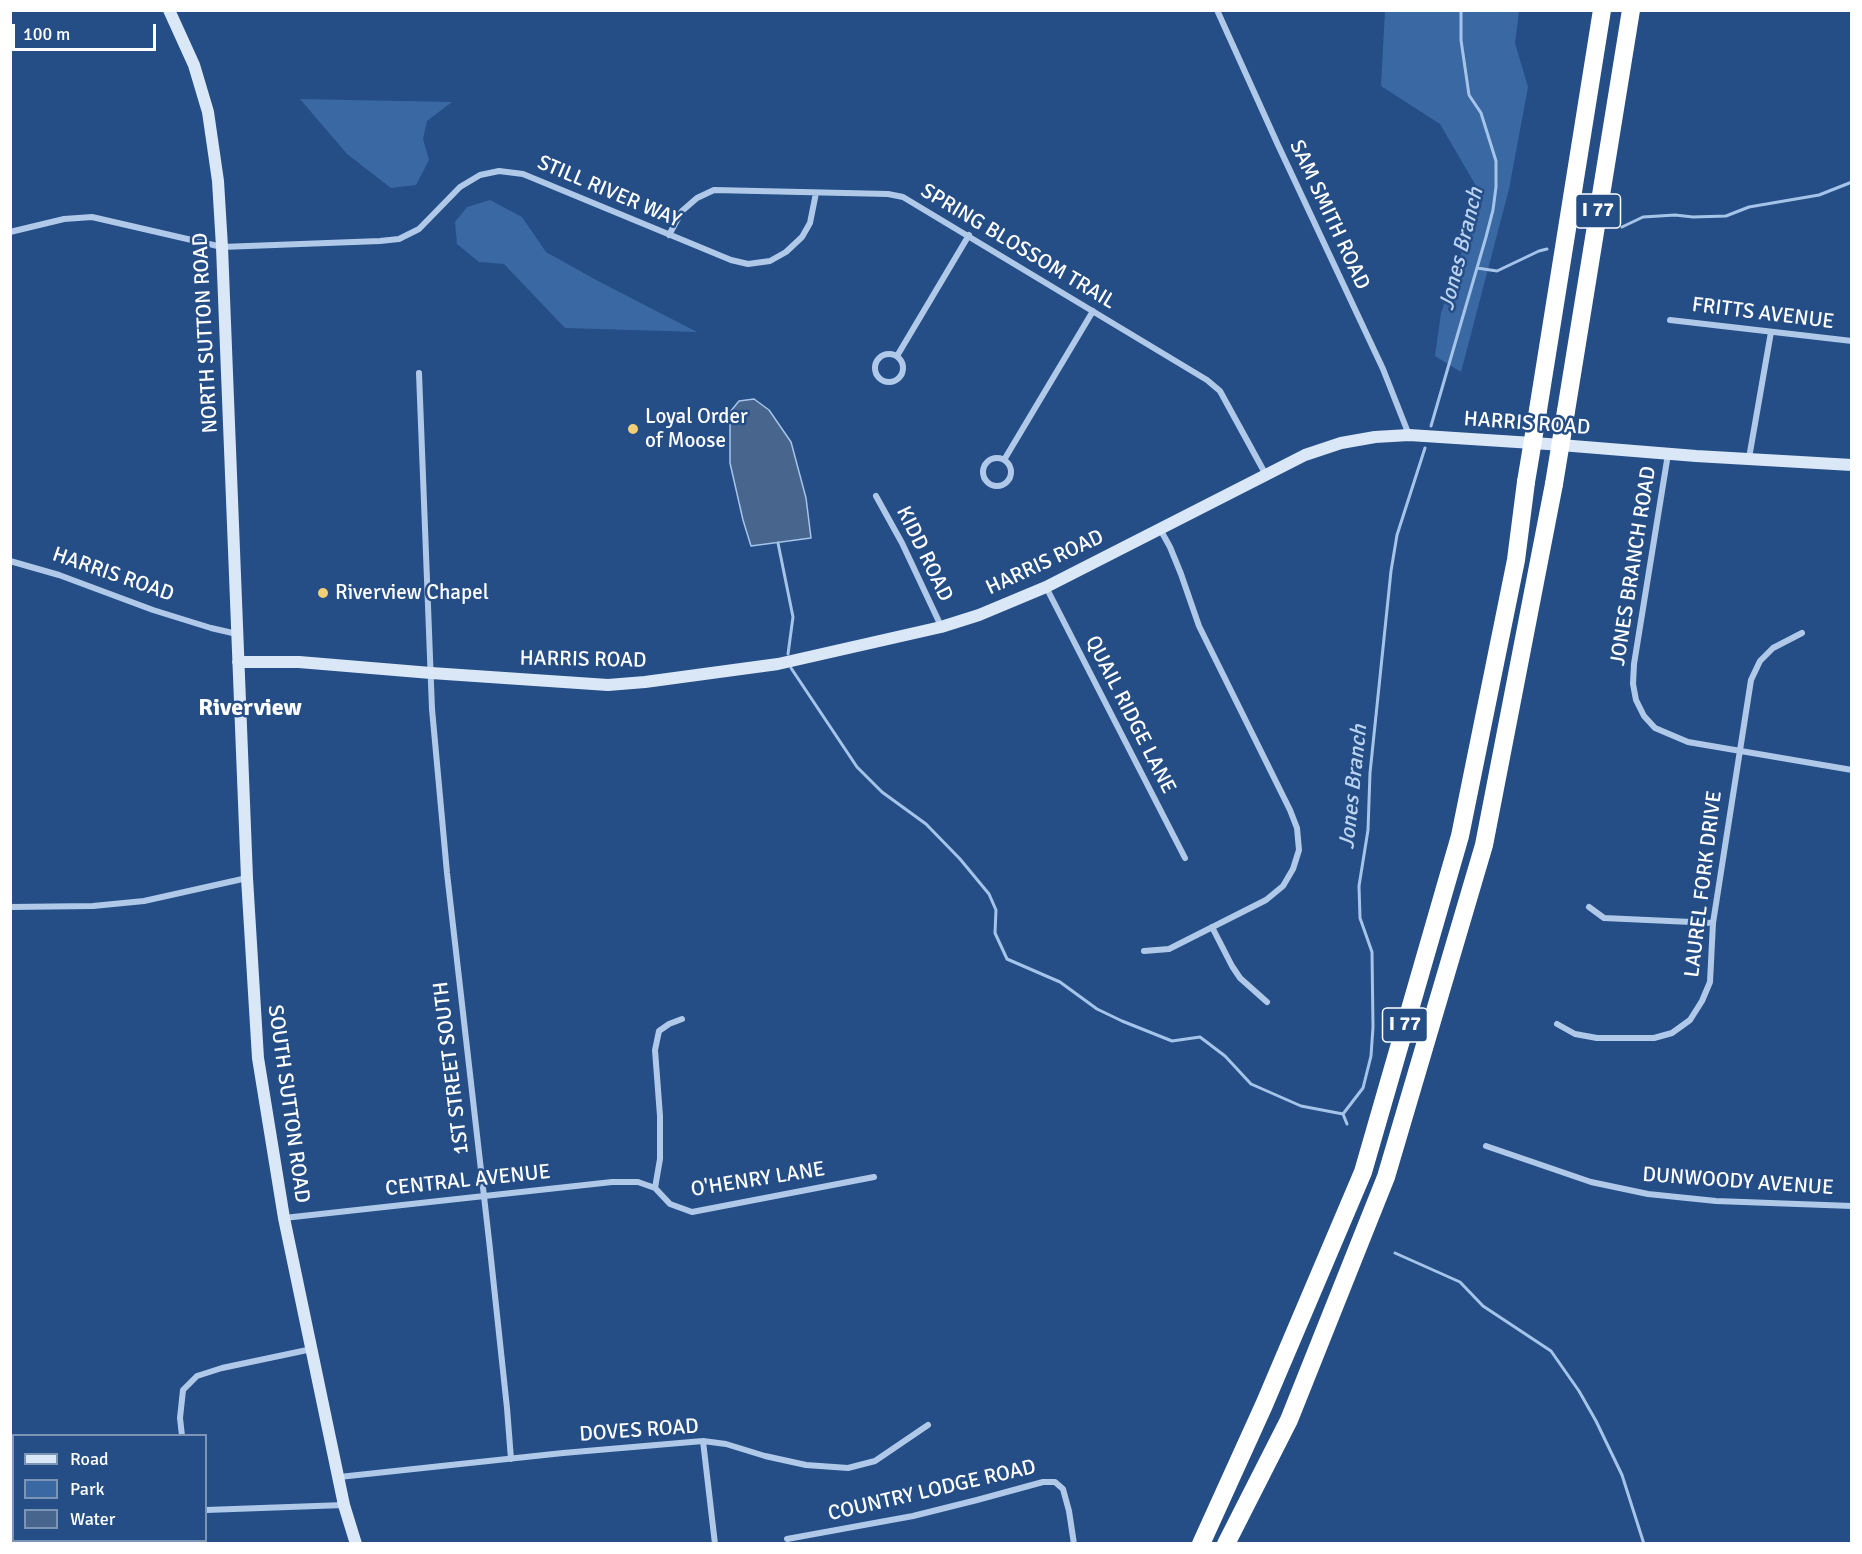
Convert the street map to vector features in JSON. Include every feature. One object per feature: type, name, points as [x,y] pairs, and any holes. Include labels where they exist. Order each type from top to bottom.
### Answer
[{"type":"highway","name":"I 77","points":[[1201,1544],[1264,1405],[1363,1172],[1460,836],[1516,561],[1526,482],[1602,10]]},
{"type":"highway","name":"I 77","points":[[1227,1544],[1289,1420],[1386,1177],[1485,845],[1554,484],[1631,10]]},
{"type":"highway","points":[[1238,1544],[1289,1420]]},
{"type":"street","name":"NORTH SUTTON ROAD","points":[[169,10],[194,64],[208,112],[218,181],[238,662]]},
{"type":"street","name":"SAM SMITH ROAD","points":[[1217,10],[1383,369],[1409,435]]},
{"type":"street","name":"STILL RIVER WAY","points":[[10,231],[64,219],[92,217],[222,247],[380,242],[399,239],[419,229],[460,187],[480,175],[499,171],[522,174],[731,260],[748,264],[770,261],[786,252],[802,237],[810,223],[816,193]]},
{"type":"street","name":"SPRING BLOSSOM TRAIL","points":[[669,235],[682,211],[697,198],[714,190],[888,194],[903,197],[1207,380],[1220,391],[1266,475]]},
{"type":"street","points":[[897,356],[969,235]]},
{"type":"street","points":[[1004,460],[1093,310]]},
{"type":"street","name":"FRITTS AVENUE","points":[[1670,320],[1851,341]]},
{"type":"street","points":[[1749,458],[1771,332]]},
{"type":"street","points":[[887,354],[897,356],[903,366],[901,375],[889,382],[880,379],[875,367],[879,358],[887,354]]},
{"type":"street","name":"1ST STREET SOUTH","points":[[418,373],[432,709],[447,873],[511,1459]]},
{"type":"street","name":"HARRIS ROAD","points":[[238,662],[299,662],[608,685],[778,664],[941,627],[979,615],[1046,587],[1305,455],[1341,443],[1375,437],[1409,435],[1851,465]]},
{"type":"street","name":"JONES BRANCH ROAD","points":[[1668,454],[1634,664],[1633,684],[1636,700],[1644,716],[1655,728],[1688,742],[1851,770]]},
{"type":"street","points":[[993,458],[1004,460],[1011,469],[1009,478],[998,486],[989,483],[983,476],[986,463],[993,458]]},
{"type":"street","name":"KIDD ROAD","points":[[876,496],[902,543],[941,627]]},
{"type":"street","points":[[1144,951],[1169,949],[1266,900],[1283,886],[1293,869],[1299,850],[1297,828],[1285,800],[1199,626],[1181,574],[1160,528]]},
{"type":"street","name":"HARRIS ROAD","points":[[10,561],[59,575],[173,616],[237,634]]},
{"type":"street","name":"QUAIL RIDGE LANE","points":[[1046,587],[1185,858]]},
{"type":"street","name":"LAUREL FORK DRIVE","points":[[1557,1024],[1575,1034],[1598,1038],[1653,1038],[1672,1033],[1690,1020],[1702,1001],[1710,982],[1713,923],[1751,680],[1760,661],[1773,648],[1802,633]]},
{"type":"street","name":"SOUTH SUTTON ROAD","points":[[238,662],[247,878],[258,1058],[284,1218],[344,1505],[356,1544]]},
{"type":"street","points":[[10,907],[93,906],[144,901],[247,878]]},
{"type":"street","points":[[1590,907],[1604,918],[1713,923]]},
{"type":"street","points":[[1212,927],[1240,978],[1267,1002]]},
{"type":"street","points":[[655,1188],[660,1159],[660,1116],[655,1050],[659,1031],[682,1019]]},
{"type":"street","name":"DUNWOODY AVENUE","points":[[1486,1146],[1591,1182],[1648,1194],[1716,1201],[1851,1206]]},
{"type":"street","name":"O'HENRY LANE","points":[[655,1188],[670,1204],[692,1212],[874,1177]]},
{"type":"street","name":"CENTRAL AVENUE","points":[[284,1218],[612,1182],[638,1182],[655,1188]]},
{"type":"street","points":[[182,1434],[180,1418],[183,1390],[197,1376],[222,1368],[312,1349]]},
{"type":"street","name":"DOVES ROAD","points":[[338,1477],[703,1441],[726,1444],[806,1465],[848,1468],[875,1461],[928,1425]]},
{"type":"street","points":[[703,1441],[715,1544]]},
{"type":"street","name":"COUNTRY LODGE ROAD","points":[[787,1539],[913,1516],[1043,1482],[1055,1482],[1063,1489],[1070,1511],[1074,1544]]},
{"type":"street","points":[[207,1510],[344,1505]]},
{"type":"green space","points":[[1385,11],[1519,11],[1515,43],[1528,87],[1509,189],[1461,372],[1435,356],[1441,313],[1468,234],[1479,191],[1440,124],[1381,86]]},
{"type":"green space","points":[[300,99],[452,102],[427,121],[423,139],[429,160],[416,185],[391,188],[347,154]]},
{"type":"green space","points":[[490,200],[522,217],[546,252],[697,332],[565,328],[504,264],[479,262],[457,244],[455,222],[467,207]]},
{"type":"water","points":[[754,399],[769,410],[791,442],[806,498],[811,538],[751,546],[730,463],[730,412],[739,401]]},
{"type":"waterway","name":"Jones Branch","points":[[1431,426],[1486,237],[1496,187],[1496,161],[1481,113],[1469,95],[1461,40],[1461,10]]},
{"type":"waterway","points":[[1622,227],[1643,217],[1726,216],[1749,207],[1819,195],[1852,182]]},
{"type":"waterway","points":[[1477,268],[1497,271],[1547,249]]},
{"type":"waterway","name":"Jones Branch","points":[[1343,1114],[1363,1088],[1371,1056],[1372,952],[1360,918],[1359,886],[1368,830],[1370,773],[1391,571],[1397,535],[1425,448]]},
{"type":"waterway","points":[[778,543],[793,617],[788,654]]},
{"type":"waterway","points":[[791,668],[857,767],[882,792],[926,824],[960,859],[989,894],[996,910],[995,933],[1007,959],[1060,982],[1097,1009],[1122,1021],[1172,1041],[1200,1037],[1225,1056],[1251,1084],[1301,1106],[1343,1114]]},
{"type":"waterway","name":"Jones Branch","points":[[1343,1114],[1347,1124]]},
{"type":"waterway","name":"Jones Branch","points":[[1395,1253],[1460,1282],[1483,1306],[1551,1351],[1579,1391],[1596,1421],[1622,1475],[1644,1544]]},
{"type":"place","name":"Loyal Order of Moose","points":[[633,429]]},
{"type":"place","name":"Riverview Chapel","points":[[323,593]]},
{"type":"district","name":"Riverview","points":[[250,709]]}]
